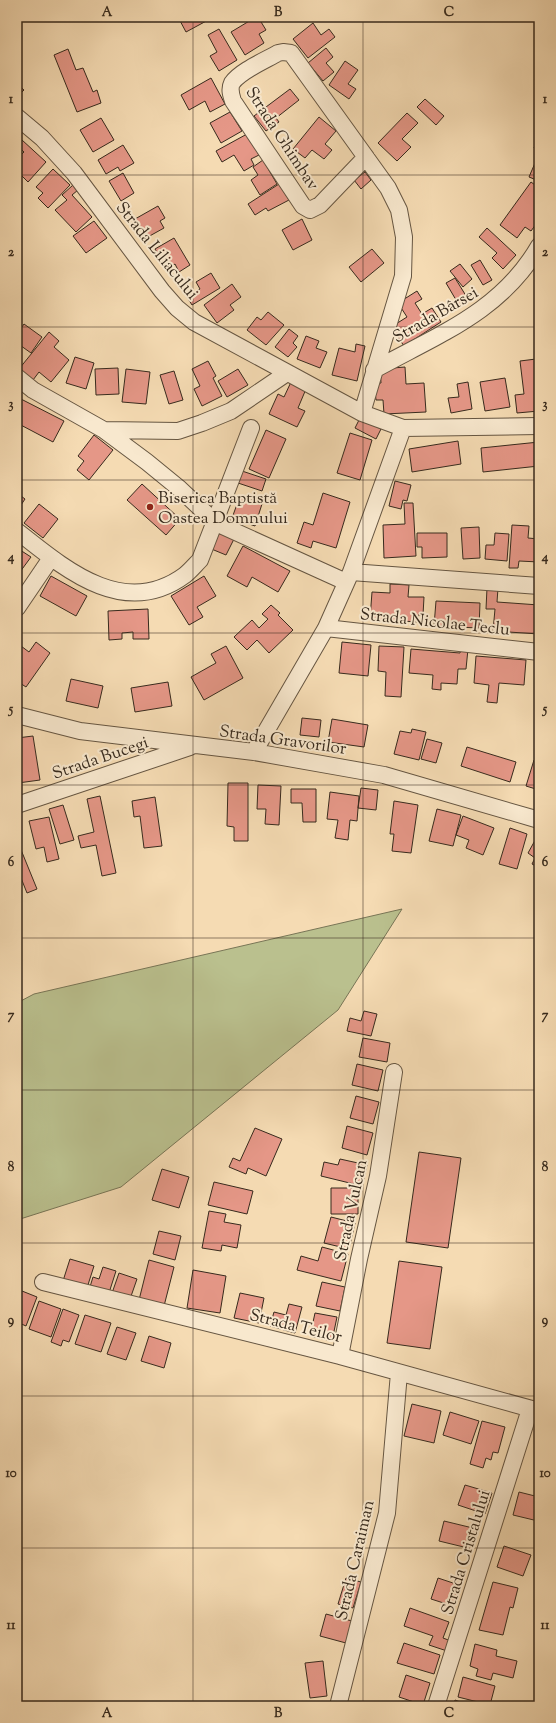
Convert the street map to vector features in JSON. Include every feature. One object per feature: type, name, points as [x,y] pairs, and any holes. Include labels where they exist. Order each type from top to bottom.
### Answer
[{"type":"street","name":"Strada Ghimbav","points":[[362,413],[403,276],[404,237],[399,210],[388,188],[366,157],[291,53],[278,53],[239,76],[232,83],[230,94],[233,101],[303,206],[310,210],[320,205],[366,157]]},
{"type":"street","name":"Strada Liliacului","points":[[17,117],[42,138],[74,173],[162,291],[177,308],[194,322],[362,413],[403,428]]},
{"type":"street","name":"Strada Bârsei","points":[[374,370],[476,314],[509,286],[522,272],[539,246]]},
{"type":"street","points":[[104,430],[178,430],[202,423],[231,411],[287,373]]},
{"type":"street","points":[[17,377],[33,390],[104,430],[180,489],[216,523],[349,577],[539,586]]},
{"type":"street","points":[[254,752],[326,628],[349,577],[403,428],[539,426]]},
{"type":"street","points":[[17,531],[51,558],[81,578],[110,590],[134,593],[160,588],[185,575],[200,560],[216,523],[251,428]]},
{"type":"street","points":[[17,608],[51,558]]},
{"type":"street","name":"Strada Nicolae Teclu","points":[[326,628],[539,652]]},
{"type":"street","name":"Strada Gravorilor","points":[[17,715],[80,731],[254,752],[384,774],[539,820]]},
{"type":"street","name":"Strada Bucegi","points":[[17,805],[195,746]]},
{"type":"street","name":"Strada Vulcan","points":[[340,1356],[359,1259],[378,1176],[394,1072]]},
{"type":"street","name":"Strada Teilor","points":[[43,1282],[340,1356],[534,1410]]},
{"type":"street","name":"Strada Caraiman","points":[[338,1706],[387,1513],[399,1373]]},
{"type":"street","name":"Strada Cristalului","points":[[436,1706],[534,1410]]},
{"type":"green space","points":[[402,909],[338,1010],[121,1187],[17,1220],[17,1003],[34,994]]},
{"type":"building","points":[[178,17],[209,17],[210,19],[186,32]]},
{"type":"building","points":[[258,17],[266,30],[259,34],[264,43],[245,55],[231,32]]},
{"type":"building","points":[[313,23],[321,35],[329,29],[335,37],[308,58],[293,39]]},
{"type":"building","points":[[219,29],[237,60],[219,71],[210,56],[217,52],[208,35]]},
{"type":"building","points":[[326,48],[333,57],[326,63],[334,72],[323,81],[308,63]]},
{"type":"building","points":[[68,49],[76,70],[83,68],[93,92],[97,90],[101,103],[77,112],[54,55]]},
{"type":"building","points":[[345,61],[358,70],[348,84],[356,89],[349,99],[329,85]]},
{"type":"building","points":[[211,78],[225,104],[210,112],[205,101],[189,110],[181,95]]},
{"type":"building","points":[[17,84],[24,90],[17,97]]},
{"type":"building","points":[[290,89],[299,100],[276,118],[279,122],[266,131],[254,116]]},
{"type":"building","points":[[425,99],[444,116],[436,125],[417,107]]},
{"type":"building","points":[[230,112],[242,131],[221,143],[210,123]]},
{"type":"building","points":[[407,113],[418,123],[402,139],[411,147],[397,161],[378,143]]},
{"type":"building","points":[[319,117],[336,131],[325,144],[332,150],[324,159],[312,150],[305,158],[293,149]]},
{"type":"building","points":[[101,118],[114,140],[93,152],[80,130]]},
{"type":"building","points":[[539,133],[539,150],[534,148]]},
{"type":"building","points":[[247,134],[259,155],[251,159],[254,165],[244,171],[234,155],[222,162],[216,151]]},
{"type":"building","points":[[22,140],[46,162],[28,182],[17,171],[17,159],[24,152],[17,145]]},
{"type":"building","points":[[123,145],[134,163],[120,171],[118,167],[106,174],[98,160]]},
{"type":"building","points":[[539,156],[539,181],[529,177]]},
{"type":"building","points":[[263,160],[277,184],[260,195],[251,180],[258,175],[253,167]]},
{"type":"building","points":[[53,169],[70,185],[48,208],[38,198],[43,193],[36,187]]},
{"type":"building","points":[[365,172],[371,180],[361,189],[354,180]]},
{"type":"building","points":[[123,173],[134,193],[121,201],[109,181]]},
{"type":"building","points":[[531,182],[539,188],[539,194],[535,199],[539,202],[539,220],[531,231],[525,227],[517,238],[500,225]]},
{"type":"building","points":[[279,184],[289,200],[268,211],[266,208],[255,215],[248,204]]},
{"type":"building","points":[[73,185],[78,190],[72,195],[92,217],[76,232],[55,210],[67,200],[62,195]]},
{"type":"building","points":[[158,206],[165,218],[160,221],[164,228],[146,238],[135,219]]},
{"type":"building","points":[[302,219],[312,240],[293,250],[282,230]]},
{"type":"building","points":[[94,221],[107,238],[86,253],[73,236]]},
{"type":"building","points":[[487,228],[516,255],[503,269],[492,258],[497,253],[479,237]]},
{"type":"building","points":[[174,238],[190,265],[179,272],[175,264],[167,269],[155,249]]},
{"type":"building","points":[[372,249],[384,263],[361,282],[349,267]]},
{"type":"building","points":[[480,260],[492,280],[483,285],[471,265]]},
{"type":"building","points":[[460,264],[472,279],[463,287],[450,271]]},
{"type":"building","points":[[211,273],[220,288],[192,305],[187,297],[200,289],[196,282]]},
{"type":"building","points":[[455,278],[468,299],[459,305],[446,283]]},
{"type":"building","points":[[232,284],[241,297],[230,305],[234,310],[217,323],[204,305]]},
{"type":"building","points":[[417,291],[422,299],[415,303],[422,314],[432,308],[441,322],[404,346],[391,327],[407,317],[398,303]]},
{"type":"building","points":[[268,312],[284,325],[266,345],[247,330],[257,317],[261,320]]},
{"type":"building","points":[[24,324],[42,337],[31,353],[17,343],[17,334]]},
{"type":"building","points":[[289,329],[298,336],[293,343],[297,347],[288,357],[275,347]]},
{"type":"building","points":[[49,332],[59,341],[54,347],[69,360],[51,382],[39,372],[33,380],[19,369]]},
{"type":"building","points":[[306,336],[319,341],[316,348],[327,352],[320,368],[297,359]]},
{"type":"building","points":[[356,344],[365,346],[357,381],[332,375],[339,348],[355,352]]},
{"type":"building","points":[[75,357],[94,363],[86,389],[66,383]]},
{"type":"building","points":[[536,359],[539,385],[539,411],[517,413],[515,395],[524,394],[520,361]]},
{"type":"building","points":[[208,361],[216,376],[213,378],[222,396],[202,406],[194,389],[200,386],[192,369]]},
{"type":"building","points":[[405,367],[406,384],[424,383],[426,412],[384,414],[383,400],[376,400],[374,383],[381,383],[380,369]]},
{"type":"building","points":[[118,368],[119,394],[96,395],[95,369]]},
{"type":"building","points":[[126,369],[150,372],[146,404],[122,402]]},
{"type":"building","points":[[238,369],[248,385],[227,397],[218,381]]},
{"type":"building","points":[[174,371],[183,400],[169,404],[160,375]]},
{"type":"building","points":[[505,378],[510,407],[485,411],[480,382]]},
{"type":"building","points":[[291,382],[306,389],[298,408],[305,411],[297,427],[269,414],[278,394],[284,397]]},
{"type":"building","points":[[468,382],[472,409],[451,413],[448,398],[459,397],[457,384]]},
{"type":"building","points":[[19,398],[64,421],[53,442],[17,423],[17,402]]},
{"type":"building","points":[[360,418],[381,429],[376,439],[355,428]]},
{"type":"building","points":[[266,430],[286,439],[269,478],[249,469]]},
{"type":"building","points":[[350,433],[372,440],[360,480],[337,473]]},
{"type":"building","points":[[94,435],[113,450],[89,480],[77,470],[84,461],[78,456]]},
{"type":"building","points":[[458,441],[461,464],[412,472],[409,449]]},
{"type":"building","points":[[539,442],[539,466],[483,472],[481,448]]},
{"type":"building","points":[[242,471],[266,479],[262,491],[238,483]]},
{"type":"building","points":[[395,481],[411,485],[407,501],[403,500],[401,509],[389,506]]},
{"type":"building","points":[[142,484],[180,519],[166,535],[127,500]]},
{"type":"building","points":[[17,493],[25,499],[17,511]]},
{"type":"building","points":[[323,493],[350,502],[336,548],[313,541],[311,548],[297,543],[304,522],[313,525]]},
{"type":"building","points":[[240,496],[262,504],[255,526],[232,518]]},
{"type":"building","points":[[404,503],[413,503],[416,556],[384,558],[383,525],[405,524]]},
{"type":"building","points":[[39,504],[58,519],[43,538],[24,523]]},
{"type":"building","points":[[512,525],[529,526],[528,538],[539,539],[539,562],[519,561],[518,568],[509,568]]},
{"type":"building","points":[[479,527],[480,558],[463,559],[461,528]]},
{"type":"building","points":[[217,531],[234,539],[226,555],[209,548]]},
{"type":"building","points":[[417,533],[447,533],[447,557],[422,558],[422,547],[417,547]]},
{"type":"building","points":[[495,533],[509,534],[507,561],[485,559],[486,545],[494,545]]},
{"type":"building","points":[[243,546],[290,571],[278,592],[252,577],[247,587],[227,576]]},
{"type":"building","points":[[17,548],[31,557],[17,576]]},
{"type":"building","points":[[51,576],[87,596],[76,616],[40,596]]},
{"type":"building","points":[[204,576],[216,596],[197,607],[203,617],[189,625],[171,596]]},
{"type":"building","points":[[390,584],[409,585],[408,597],[424,597],[423,615],[418,615],[418,622],[370,619],[372,592],[390,593]]},
{"type":"building","points":[[487,588],[498,588],[497,602],[539,605],[539,634],[493,631],[495,609],[486,609]]},
{"type":"building","points":[[436,601],[480,603],[479,628],[434,626]]},
{"type":"building","points":[[271,605],[280,613],[278,615],[293,630],[269,653],[257,640],[247,650],[234,637],[252,620],[259,628],[268,619],[262,614]]},
{"type":"building","points":[[148,609],[149,639],[133,639],[133,632],[122,633],[122,639],[109,640],[108,611]]},
{"type":"building","points":[[36,642],[50,653],[26,687],[17,681],[17,643],[29,652]]},
{"type":"building","points":[[342,642],[371,645],[368,676],[339,673]]},
{"type":"building","points":[[226,646],[243,678],[204,700],[191,677],[216,663],[211,654]]},
{"type":"building","points":[[379,646],[404,647],[401,697],[385,696],[386,672],[378,671]]},
{"type":"building","points":[[411,649],[460,653],[461,649],[468,649],[466,669],[458,669],[457,684],[441,683],[441,690],[432,689],[433,675],[409,673]]},
{"type":"building","points":[[476,656],[526,660],[524,685],[499,683],[497,703],[487,702],[489,685],[474,683]]},
{"type":"building","points":[[71,679],[103,686],[98,708],[66,701]]},
{"type":"building","points":[[168,682],[172,706],[135,712],[131,688]]},
{"type":"building","points":[[536,687],[539,687],[539,713],[535,713]]},
{"type":"building","points":[[302,718],[321,720],[319,737],[300,735]]},
{"type":"building","points":[[332,719],[368,725],[364,747],[328,742]]},
{"type":"building","points":[[412,729],[426,732],[419,760],[394,754],[400,731],[411,733]]},
{"type":"building","points":[[33,736],[40,780],[18,783],[17,738]]},
{"type":"building","points":[[427,739],[442,743],[436,763],[421,759]]},
{"type":"building","points":[[467,747],[516,762],[510,782],[461,766]]},
{"type":"building","points":[[534,760],[539,761],[539,790],[526,786]]},
{"type":"building","points":[[228,783],[248,783],[248,841],[234,841],[234,827],[227,826]]},
{"type":"building","points":[[258,785],[281,786],[279,825],[265,824],[266,809],[257,809]]},
{"type":"building","points":[[361,788],[378,790],[376,810],[358,808]]},
{"type":"building","points":[[291,789],[316,789],[316,822],[303,822],[302,803],[291,803]]},
{"type":"building","points":[[330,792],[359,796],[357,821],[350,820],[348,840],[335,838],[338,820],[327,819]]},
{"type":"building","points":[[100,796],[116,873],[102,876],[96,845],[81,848],[78,836],[94,832],[87,799]]},
{"type":"building","points":[[155,797],[162,846],[144,848],[140,816],[134,817],[132,801]]},
{"type":"building","points":[[394,801],[418,805],[411,853],[392,851],[394,834],[390,834]]},
{"type":"building","points":[[63,805],[74,840],[60,844],[49,809]]},
{"type":"building","points":[[437,809],[461,815],[453,846],[429,841]]},
{"type":"building","points":[[463,816],[494,828],[483,855],[466,848],[469,840],[456,835]]},
{"type":"building","points":[[49,817],[59,859],[47,862],[44,847],[36,849],[29,821]]},
{"type":"building","points":[[510,828],[527,834],[517,869],[499,864]]},
{"type":"building","points":[[538,835],[539,868],[532,864],[535,858],[528,853]]},
{"type":"building","points":[[17,840],[37,889],[27,893],[17,868]]},
{"type":"building","points":[[364,1011],[377,1014],[371,1036],[347,1031],[350,1018],[361,1021]]},
{"type":"building","points":[[363,1038],[390,1043],[387,1062],[359,1057]]},
{"type":"building","points":[[357,1064],[383,1070],[378,1091],[352,1085]]},
{"type":"building","points":[[356,1096],[379,1102],[373,1124],[350,1118]]},
{"type":"building","points":[[347,1126],[373,1133],[367,1155],[342,1148]]},
{"type":"building","points":[[255,1128],[282,1139],[266,1176],[248,1168],[246,1174],[229,1167],[233,1158],[240,1161]]},
{"type":"building","points":[[419,1152],[461,1158],[448,1248],[406,1242]]},
{"type":"building","points":[[340,1159],[367,1165],[362,1186],[321,1176],[324,1162],[338,1165]]},
{"type":"building","points":[[162,1169],[189,1177],[179,1208],[152,1200]]},
{"type":"building","points":[[214,1182],[253,1191],[247,1214],[208,1205]]},
{"type":"building","points":[[331,1188],[358,1188],[358,1214],[331,1214]]},
{"type":"building","points":[[209,1211],[226,1214],[224,1222],[241,1225],[237,1248],[222,1245],[221,1251],[202,1248]]},
{"type":"building","points":[[331,1217],[355,1223],[349,1249],[324,1243]]},
{"type":"building","points":[[159,1231],[181,1236],[175,1260],[153,1254]]},
{"type":"building","points":[[322,1247],[348,1254],[341,1281],[297,1270],[301,1256],[318,1261]]},
{"type":"building","points":[[70,1259],[94,1266],[86,1291],[62,1284]]},
{"type":"building","points":[[149,1260],[174,1267],[164,1306],[139,1300]]},
{"type":"building","points":[[399,1261],[442,1267],[430,1349],[387,1343]]},
{"type":"building","points":[[103,1267],[116,1271],[108,1296],[89,1290],[93,1277],[99,1279]]},
{"type":"building","points":[[193,1270],[226,1276],[220,1313],[187,1308]]},
{"type":"building","points":[[119,1273],[137,1279],[129,1302],[111,1296]]},
{"type":"building","points":[[322,1282],[345,1287],[340,1311],[316,1306]]},
{"type":"building","points":[[17,1289],[37,1297],[26,1326],[17,1322]]},
{"type":"building","points":[[240,1293],[264,1298],[259,1323],[234,1318]]},
{"type":"building","points":[[39,1301],[61,1309],[51,1337],[29,1329]]},
{"type":"building","points":[[289,1304],[302,1307],[295,1333],[270,1326],[274,1312],[286,1315]]},
{"type":"building","points":[[63,1309],[79,1315],[69,1342],[63,1340],[61,1346],[51,1342]]},
{"type":"building","points":[[315,1313],[337,1317],[332,1341],[310,1336]]},
{"type":"building","points":[[85,1315],[111,1323],[101,1352],[75,1344]]},
{"type":"building","points":[[117,1327],[136,1333],[126,1360],[107,1354]]},
{"type":"building","points":[[149,1336],[171,1343],[164,1368],[141,1361]]},
{"type":"building","points":[[412,1404],[441,1411],[434,1443],[404,1436]]},
{"type":"building","points":[[450,1412],[479,1421],[471,1444],[443,1435]]},
{"type":"building","points":[[482,1421],[505,1427],[498,1453],[493,1452],[491,1460],[486,1458],[483,1468],[470,1464]]},
{"type":"building","points":[[465,1485],[492,1493],[485,1514],[458,1505]]},
{"type":"building","points":[[519,1492],[539,1497],[538,1521],[513,1515]]},
{"type":"building","points":[[444,1521],[477,1529],[472,1549],[439,1541]]},
{"type":"building","points":[[504,1546],[531,1555],[523,1576],[497,1567]]},
{"type":"building","points":[[346,1578],[361,1582],[353,1608],[338,1604]]},
{"type":"building","points":[[438,1578],[459,1585],[453,1606],[431,1599]]},
{"type":"building","points":[[493,1582],[518,1588],[513,1608],[510,1607],[503,1635],[479,1630]]},
{"type":"building","points":[[410,1608],[449,1622],[443,1638],[451,1641],[447,1651],[429,1645],[433,1636],[404,1626]]},
{"type":"building","points":[[326,1614],[352,1621],[346,1643],[320,1636]]},
{"type":"building","points":[[404,1643],[440,1655],[434,1674],[397,1663]]},
{"type":"building","points":[[475,1644],[497,1650],[496,1656],[517,1661],[513,1678],[493,1673],[491,1680],[476,1676],[478,1669],[470,1666]]},
{"type":"building","points":[[323,1661],[327,1696],[310,1698],[305,1663]]},
{"type":"building","points":[[406,1675],[430,1683],[423,1705],[399,1697]]},
{"type":"building","points":[[463,1677],[495,1686],[490,1705],[458,1697]]},
{"type":"building","points":[[455,1700],[471,1706],[453,1706]]},
{"type":"place","name":"Biserica Baptistă Oastea Domnului","points":[[150,507]]}]
